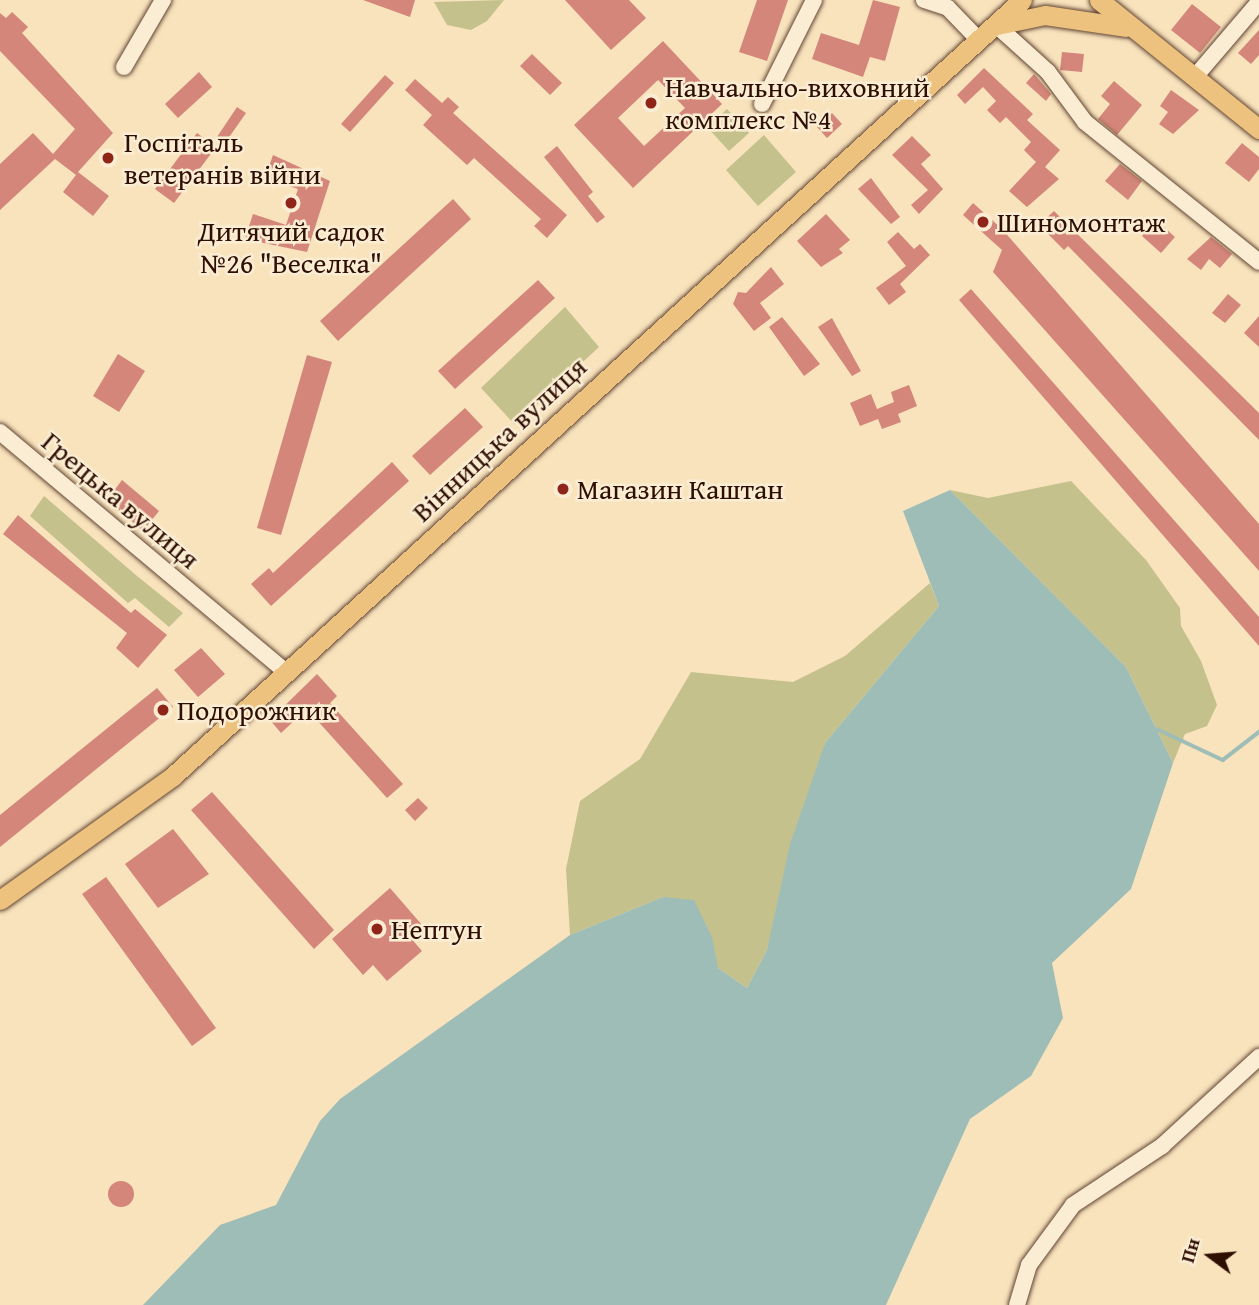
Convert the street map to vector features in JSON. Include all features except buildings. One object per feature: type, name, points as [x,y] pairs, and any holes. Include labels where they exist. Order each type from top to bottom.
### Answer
[{"type":"main road","name":"Вінницька вулиця","points":[[0,900],[173,776],[1022,0]]},
{"type":"main road","points":[[1042,0],[1074,15],[1137,31]]},
{"type":"main road","points":[[1100,0],[1259,129]]},
{"type":"main road","points":[[996,25],[1045,15],[1074,15]]},
{"type":"street","points":[[124,67],[163,0]]},
{"type":"street","points":[[762,104],[814,0]]},
{"type":"street","points":[[924,0],[948,8],[979,40]]},
{"type":"street","points":[[1194,78],[1259,2]]},
{"type":"street","points":[[996,25],[1048,72],[1085,122],[1259,262]]},
{"type":"street","name":"Грецька вулиця","points":[[0,432],[287,673]]},
{"type":"street","points":[[1017,1305],[1029,1265],[1073,1205],[1162,1146],[1259,1057]]},
{"type":"shaded area","points":[[504,0],[487,21],[471,30],[447,25],[434,2]]},
{"type":"shaded area","points":[[727,109],[749,133],[729,151],[707,127]]},
{"type":"shaded area","points":[[764,135],[796,172],[758,206],[726,170]]},
{"type":"shaded area","points":[[565,307],[599,347],[515,425],[481,388]]},
{"type":"shaded area","points":[[1071,481],[1146,560],[1180,608],[1181,626],[1201,661],[1217,705],[1207,726],[1185,734],[1173,763],[1126,667],[950,490],[988,498]]},
{"type":"shaded area","points":[[44,496],[183,613],[169,627],[135,598],[128,603],[30,516]]},
{"type":"shaded area","points":[[930,583],[939,606],[825,743],[767,950],[747,988],[718,968],[663,897],[570,935],[566,869],[580,801],[640,759],[691,672],[793,682],[845,656]]},
{"type":"water","points":[[950,490],[1126,667],[1173,763],[1131,889],[1052,963],[1063,1018],[1031,1076],[970,1119],[886,1305],[143,1305],[220,1225],[276,1205],[320,1121],[340,1099],[570,935],[663,897],[694,900],[712,937],[718,968],[747,988],[767,950],[790,844],[825,743],[939,606],[903,511]]},
{"type":"waterway","points":[[1157,729],[1223,760],[1259,732]]},
{"type":"place","name":"Навчально-виховний комплекс №4","points":[[651,103]]},
{"type":"place","name":"Госпіталь ветеранів війни","points":[[108,158]]},
{"type":"place","name":"Дитячий садок №26 \"Веселка\"","points":[[291,203]]},
{"type":"place","name":"Шиномонтаж","points":[[983,222]]},
{"type":"place","name":"Магазин Каштан","points":[[563,489]]},
{"type":"place","name":"Подорожник","points":[[163,710]]},
{"type":"place","name":"Нептун","points":[[377,929]]}]
